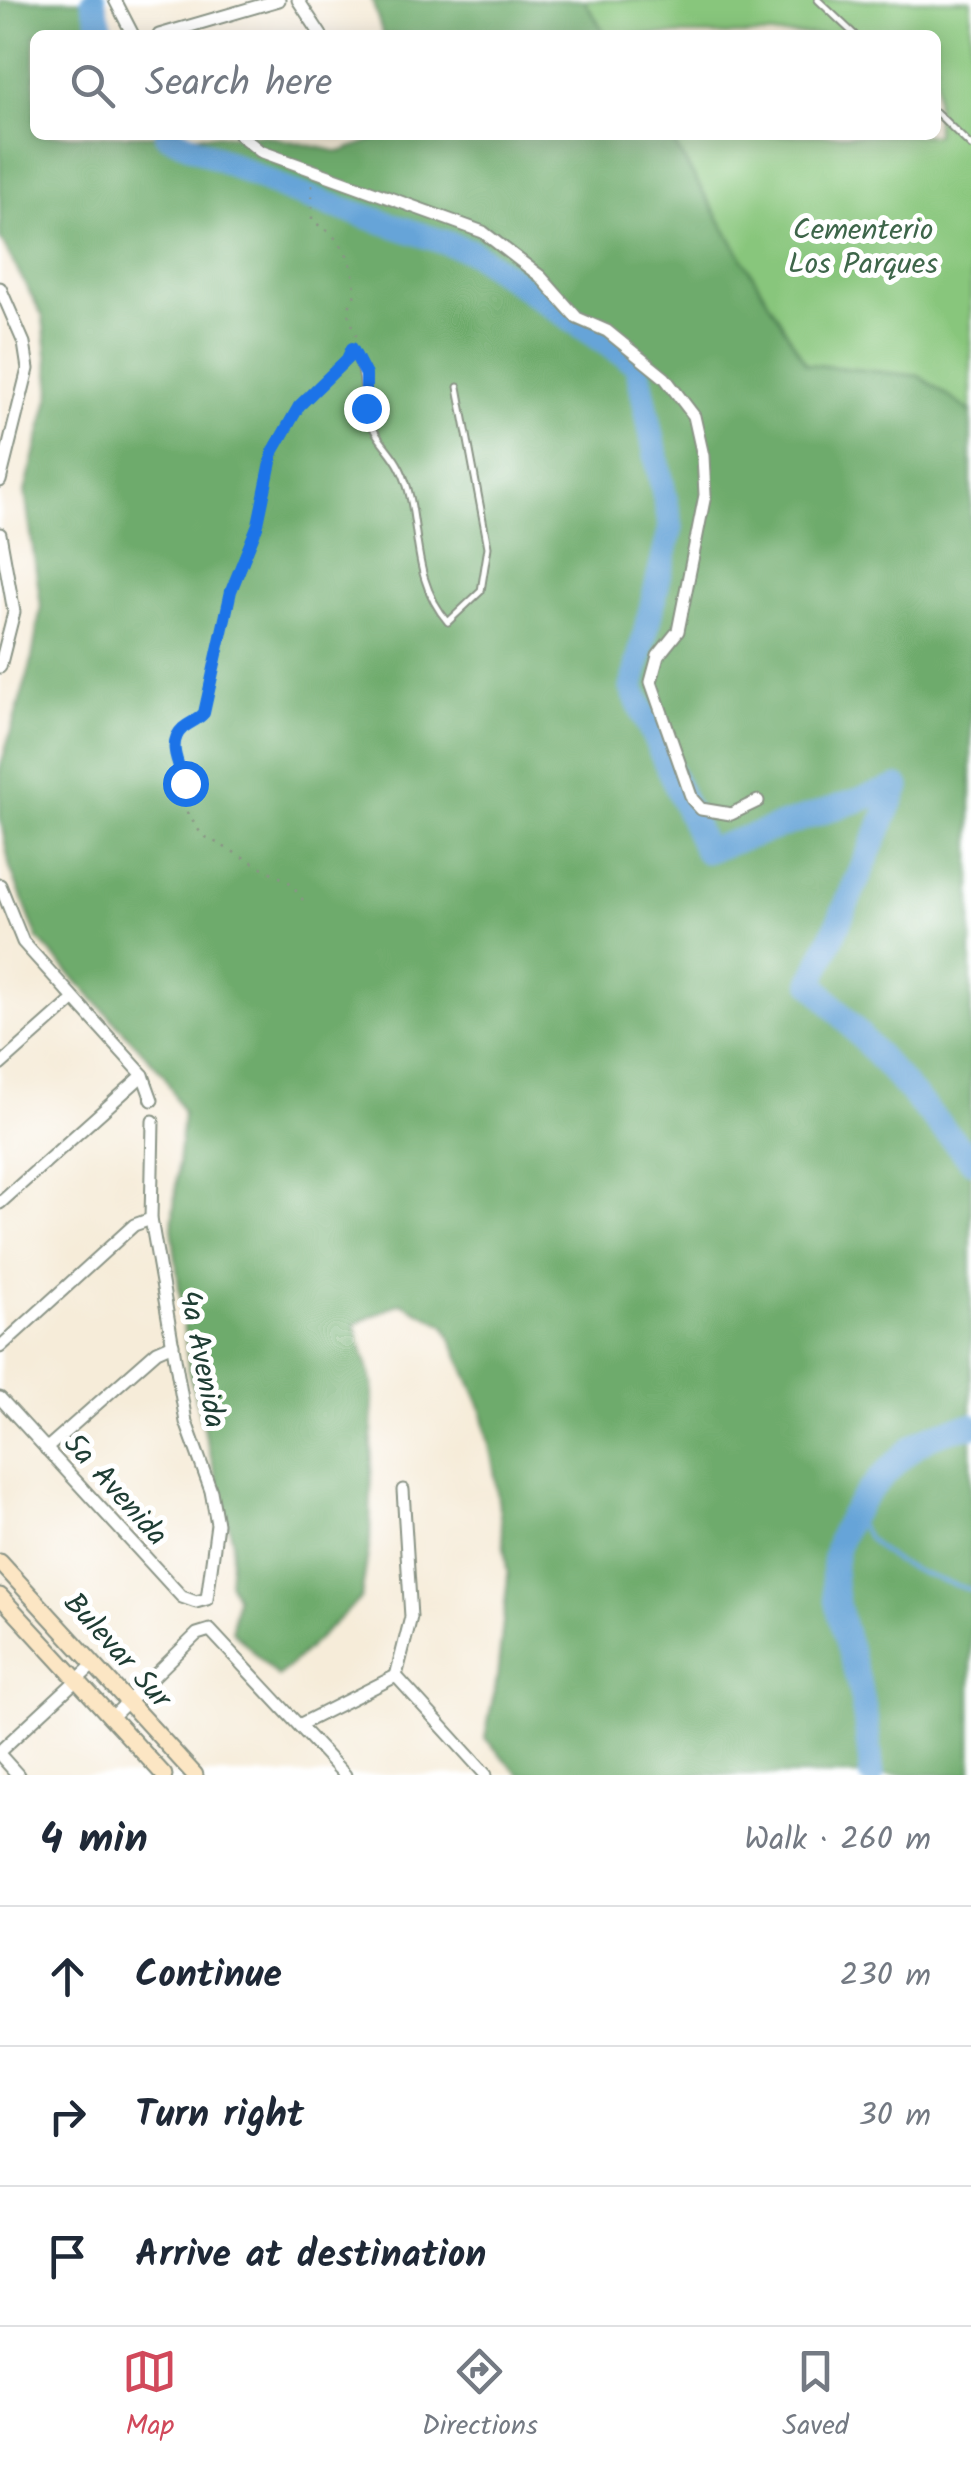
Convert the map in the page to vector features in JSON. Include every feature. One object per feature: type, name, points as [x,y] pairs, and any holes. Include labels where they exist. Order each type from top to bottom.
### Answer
[{"type":"main road","name":"Bulevar Sur","points":[[0,1562],[195,1775]]},
{"type":"main road","name":"Bulevar Sur","points":[[0,1596],[164,1775]]},
{"type":"street","points":[[114,0],[129,30]]},
{"type":"street","points":[[176,30],[278,0]]},
{"type":"street","points":[[298,0],[318,30]]},
{"type":"street","points":[[247,140],[260,150],[483,232],[540,276],[577,318],[606,332],[665,378],[680,396],[694,416],[703,456],[705,495],[678,631],[658,656],[651,682],[692,799],[701,809],[731,814],[758,801]]},
{"type":"street","points":[[0,288],[14,318],[28,368],[6,423],[0,482]]},
{"type":"street","points":[[0,314],[14,318]]},
{"type":"street","points":[[0,534],[14,599],[0,666]]},
{"type":"street","points":[[0,885],[5,917],[73,1000],[143,1075],[152,1100]]},
{"type":"street","points":[[0,1065],[73,1000]]},
{"type":"street","points":[[0,1203],[143,1075]]},
{"type":"street","name":"4a Avenida","points":[[153,1121],[152,1219],[186,1422],[211,1491],[217,1524],[210,1593],[202,1601]]},
{"type":"street","points":[[0,1347],[134,1226],[152,1219]]},
{"type":"street","points":[[46,1448],[157,1351],[173,1344]]},
{"type":"street","name":"5a Avenida","points":[[0,1398],[182,1597],[202,1601]]},
{"type":"street","points":[[299,1725],[396,1676],[411,1616],[403,1490]]},
{"type":"street","points":[[112,1717],[197,1634],[210,1630],[220,1635],[344,1775]]},
{"type":"street","points":[[18,1775],[0,1753],[94,1664]]},
{"type":"street","points":[[396,1676],[486,1775]]},
{"type":"lane","points":[[818,0],[850,30]]},
{"type":"lane","points":[[941,117],[971,146]]},
{"type":"lane","points":[[352,348],[366,375],[366,408],[381,447],[400,467],[430,601],[448,622],[481,591],[488,547],[458,388]]},
{"type":"path","points":[[303,900],[289,882],[202,835],[186,811],[185,783],[174,756],[180,730],[204,713],[231,591],[258,524],[273,452],[299,406],[347,359],[358,336],[348,312],[356,296],[346,247],[310,215],[312,174]]},
{"type":"green space","points":[[0,0],[93,0],[107,30],[30,30],[30,140],[286,140],[340,152],[373,140],[672,140],[806,364],[919,376],[971,412],[971,1775],[520,1775],[485,1738],[497,1678],[508,1577],[494,1469],[481,1407],[445,1325],[401,1303],[355,1324],[373,1385],[370,1541],[361,1598],[278,1677],[232,1630],[236,1597],[229,1582],[233,1542],[189,1373],[172,1227],[183,1113],[164,1075],[38,939],[10,868],[0,816],[0,768],[31,664],[41,606],[25,492],[51,391],[43,317],[0,238]]},
{"type":"green space","points":[[372,0],[584,0],[603,30],[381,30]]},
{"type":"green space","name":"Cementerio Los Parques","points":[[584,0],[971,0],[971,412],[919,376],[806,364],[672,140],[941,140],[941,30],[603,30]]},
{"type":"waterway","points":[[93,0],[102,30]]},
{"type":"waterway","points":[[178,140],[289,191],[471,251],[637,364],[671,527],[632,688],[706,851],[898,787],[812,982],[971,1160]]},
{"type":"waterway","points":[[872,1775],[862,1698],[834,1584],[841,1534],[856,1507],[911,1449],[942,1432],[971,1426]]},
{"type":"waterway","points":[[852,1508],[860,1526],[884,1553],[916,1571],[971,1590]]},
{"type":"route","points":[[185,783],[174,756],[176,744],[180,730],[204,713],[231,591],[258,524],[273,452],[299,406],[347,359],[352,348],[366,375],[366,408]]}]
